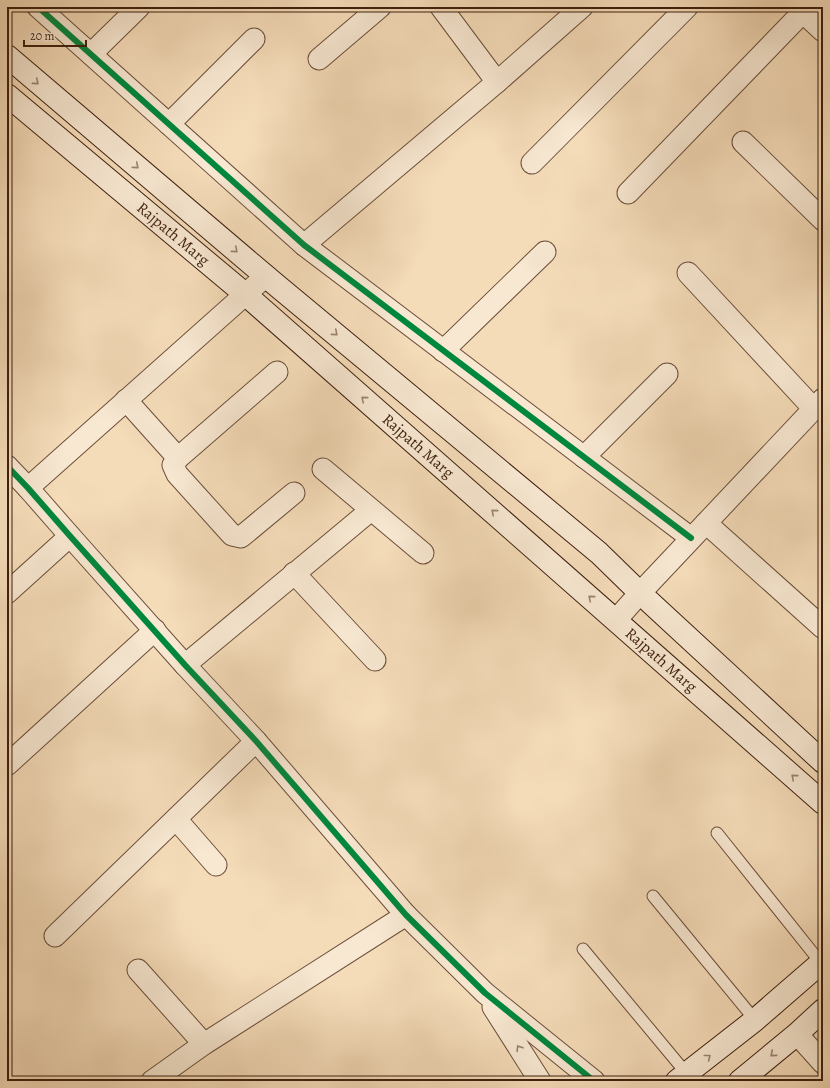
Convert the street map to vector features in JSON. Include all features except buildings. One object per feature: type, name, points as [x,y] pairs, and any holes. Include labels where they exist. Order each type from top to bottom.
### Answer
[{"type":"main road","name":"Rajpath Marg","points":[[7,56],[266,276],[600,553],[640,593],[823,762]]},
{"type":"main road","name":"Rajpath Marg","points":[[7,95],[245,294],[823,803]]},
{"type":"main road","points":[[682,1078],[755,1020],[822,962]]},
{"type":"main road","points":[[740,1081],[797,1034],[823,1010]]},
{"type":"street","points":[[38,7],[304,245],[691,538]]},
{"type":"street","points":[[91,54],[139,7]]},
{"type":"street","points":[[319,59],[380,7]]},
{"type":"street","points":[[441,7],[497,82]]},
{"type":"street","points":[[304,245],[497,82],[582,7]]},
{"type":"street","points":[[532,163],[686,7]]},
{"type":"street","points":[[628,193],[800,9],[823,31]]},
{"type":"street","points":[[169,124],[254,39]]},
{"type":"street","points":[[743,142],[823,220]]},
{"type":"street","points":[[443,351],[545,252]]},
{"type":"street","points":[[616,620],[691,538],[819,404],[688,273]]},
{"type":"street","points":[[28,488],[266,276]]},
{"type":"street","points":[[277,372],[178,458],[173,465],[177,474],[232,535],[241,537],[294,493]]},
{"type":"street","points":[[584,457],[667,374]]},
{"type":"street","points":[[126,400],[178,458]]},
{"type":"street","points":[[7,466],[185,665],[256,741],[406,915],[484,993],[594,1081]]},
{"type":"street","points":[[323,469],[422,553]]},
{"type":"street","points":[[185,665],[371,510]]},
{"type":"street","points":[[706,523],[823,628]]},
{"type":"street","points":[[7,593],[70,536]]},
{"type":"street","points":[[294,573],[375,660]]},
{"type":"street","points":[[7,765],[155,630]]},
{"type":"street","points":[[55,936],[256,741]]},
{"type":"street","points":[[176,819],[216,865]]},
{"type":"street","points":[[152,1081],[204,1044],[406,915]]},
{"type":"street","points":[[138,970],[204,1044]]},
{"type":"street","points":[[484,993],[540,1081]]},
{"type":"street","points":[[797,1034],[823,1063]]},
{"type":"lane","points":[[718,833],[822,962]]},
{"type":"lane","points":[[653,896],[755,1020]]},
{"type":"lane","points":[[583,949],[682,1078]]},
{"type":"cycle path","points":[[38,7],[304,245],[691,538]]},
{"type":"cycle path","points":[[7,466],[185,665],[256,741],[406,915],[485,993],[594,1081]]}]
